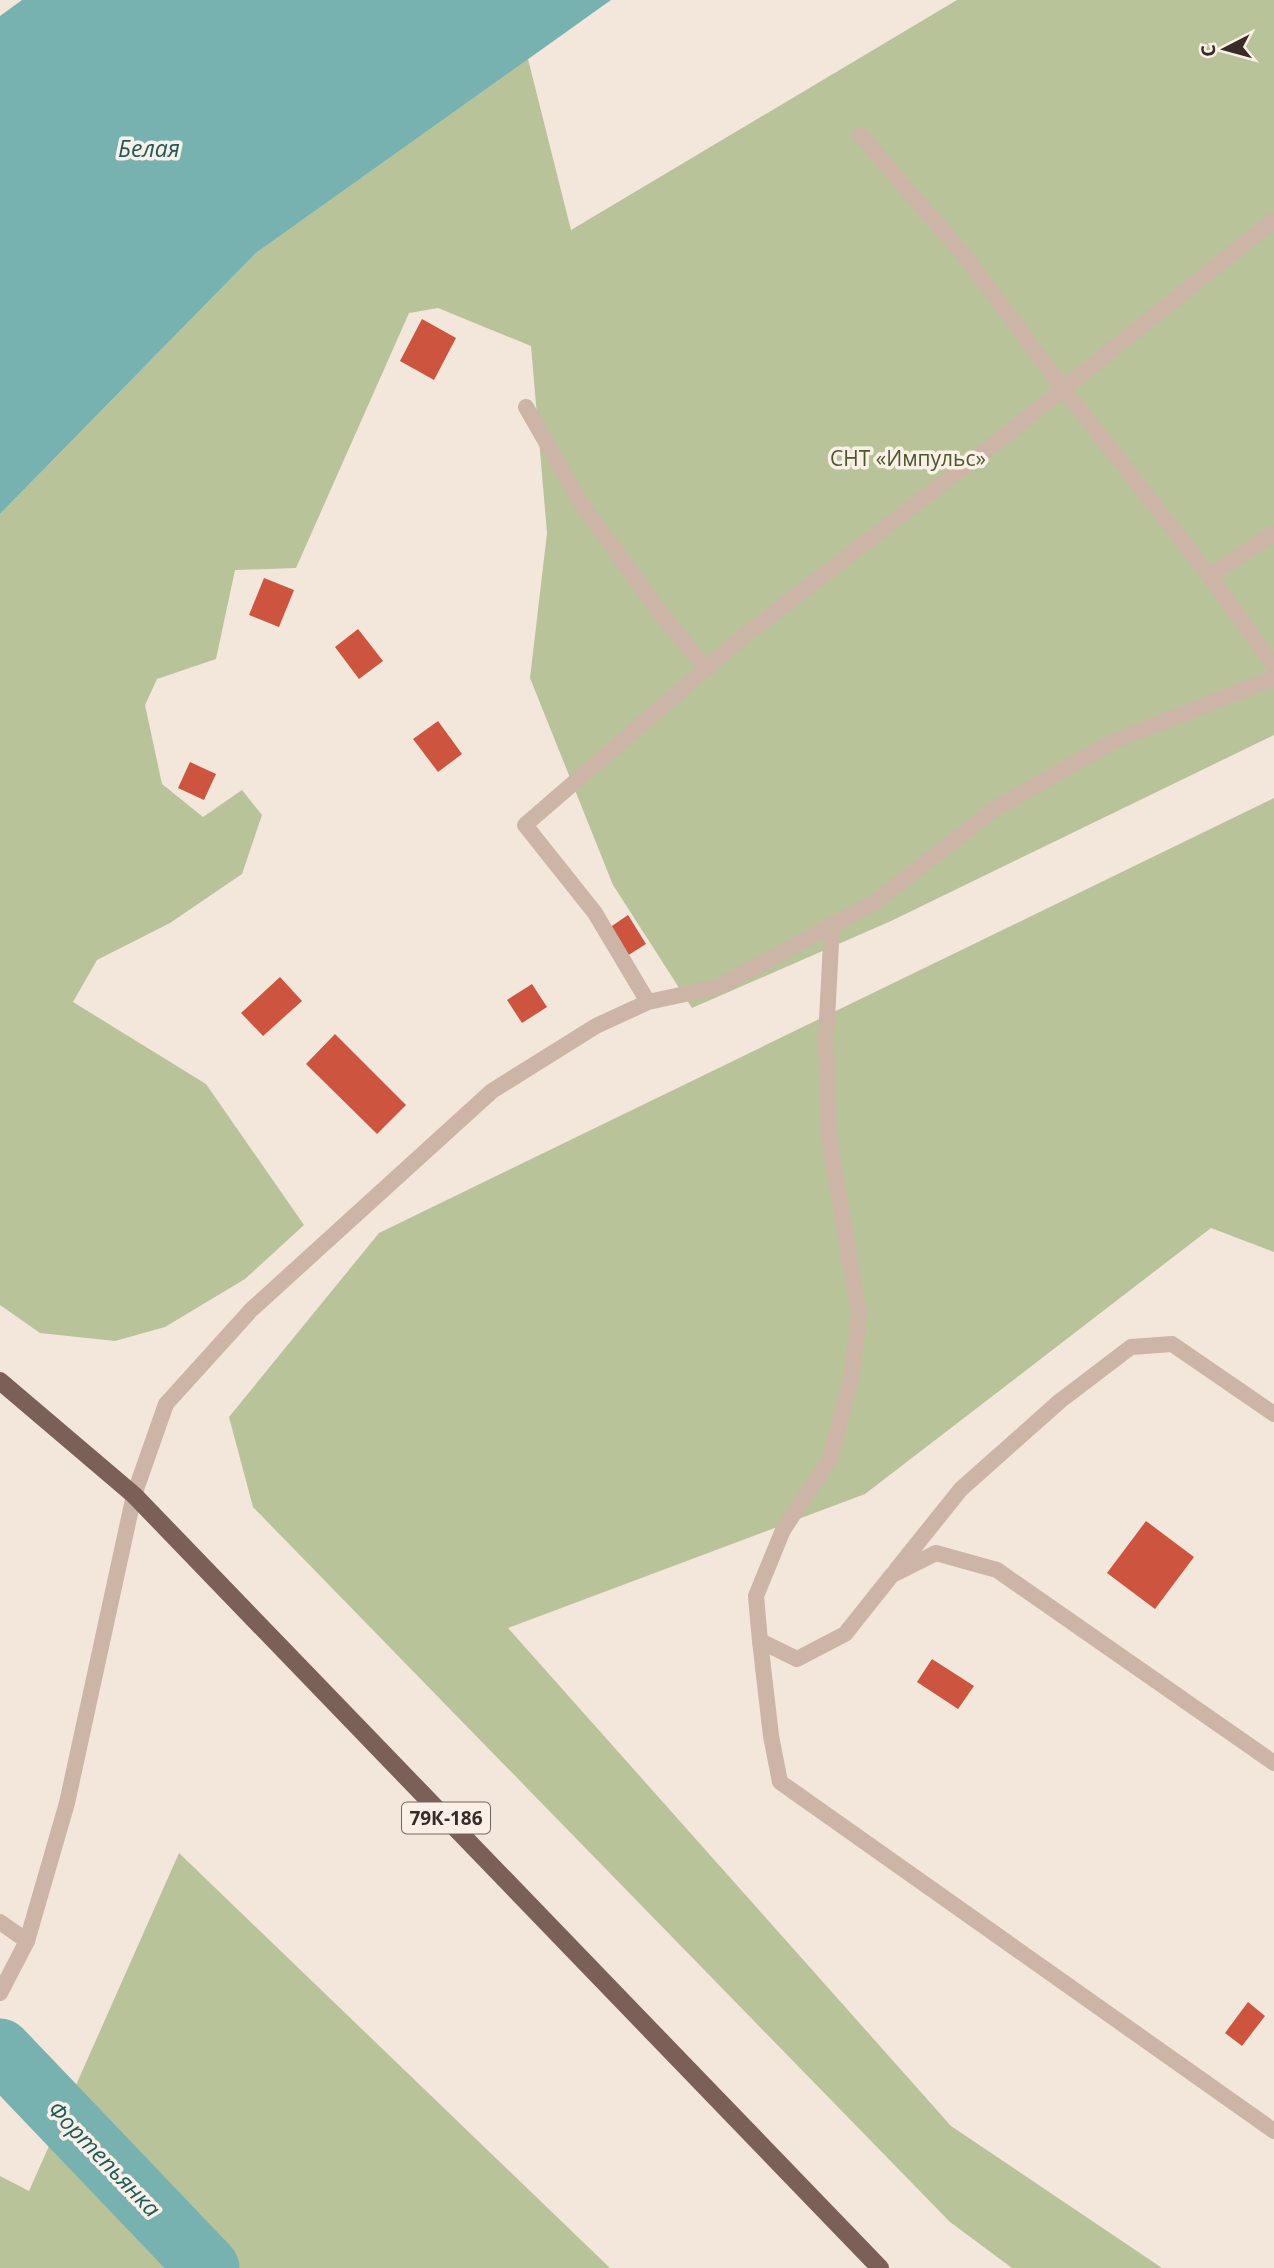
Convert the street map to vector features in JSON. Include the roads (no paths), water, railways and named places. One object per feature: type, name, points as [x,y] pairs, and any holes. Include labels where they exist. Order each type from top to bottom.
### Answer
[{"type":"main road","name":"79К-186","points":[[0,1381],[134,1495],[880,2268]]},
{"type":"lane","points":[[860,135],[965,256],[1063,388],[1210,576],[1274,666]]},
{"type":"lane","points":[[648,1002],[595,914],[524,825],[740,639],[1274,220]]},
{"type":"lane","points":[[526,407],[581,503],[656,607],[706,669]]},
{"type":"lane","points":[[1210,576],[1274,533]]},
{"type":"lane","points":[[0,1993],[27,1941],[67,1803],[134,1495],[166,1404],[251,1310],[492,1091],[596,1026],[648,1002],[718,987],[875,902],[996,808],[1114,741],[1274,678]]},
{"type":"lane","points":[[832,925],[826,1038],[829,1138],[859,1313],[852,1376],[830,1459],[783,1530],[756,1596],[771,1736],[780,1782],[1274,2132]]},
{"type":"lane","points":[[760,1641],[797,1659],[845,1634],[961,1489],[1060,1401],[1131,1347],[1172,1343],[1274,1413]]},
{"type":"lane","points":[[892,1575],[936,1553],[997,1570],[1274,1763]]},
{"type":"lane","points":[[0,1922],[27,1941]]},
{"type":"water","name":"Белая","points":[[22,0],[611,0],[256,253],[0,514],[0,16]]},
{"type":"waterway","name":"Фортепьянка","points":[[0,2050],[208,2268]]},
{"type":"park label","name":"СНТ «Импульс»","points":[[908,459]]}]
